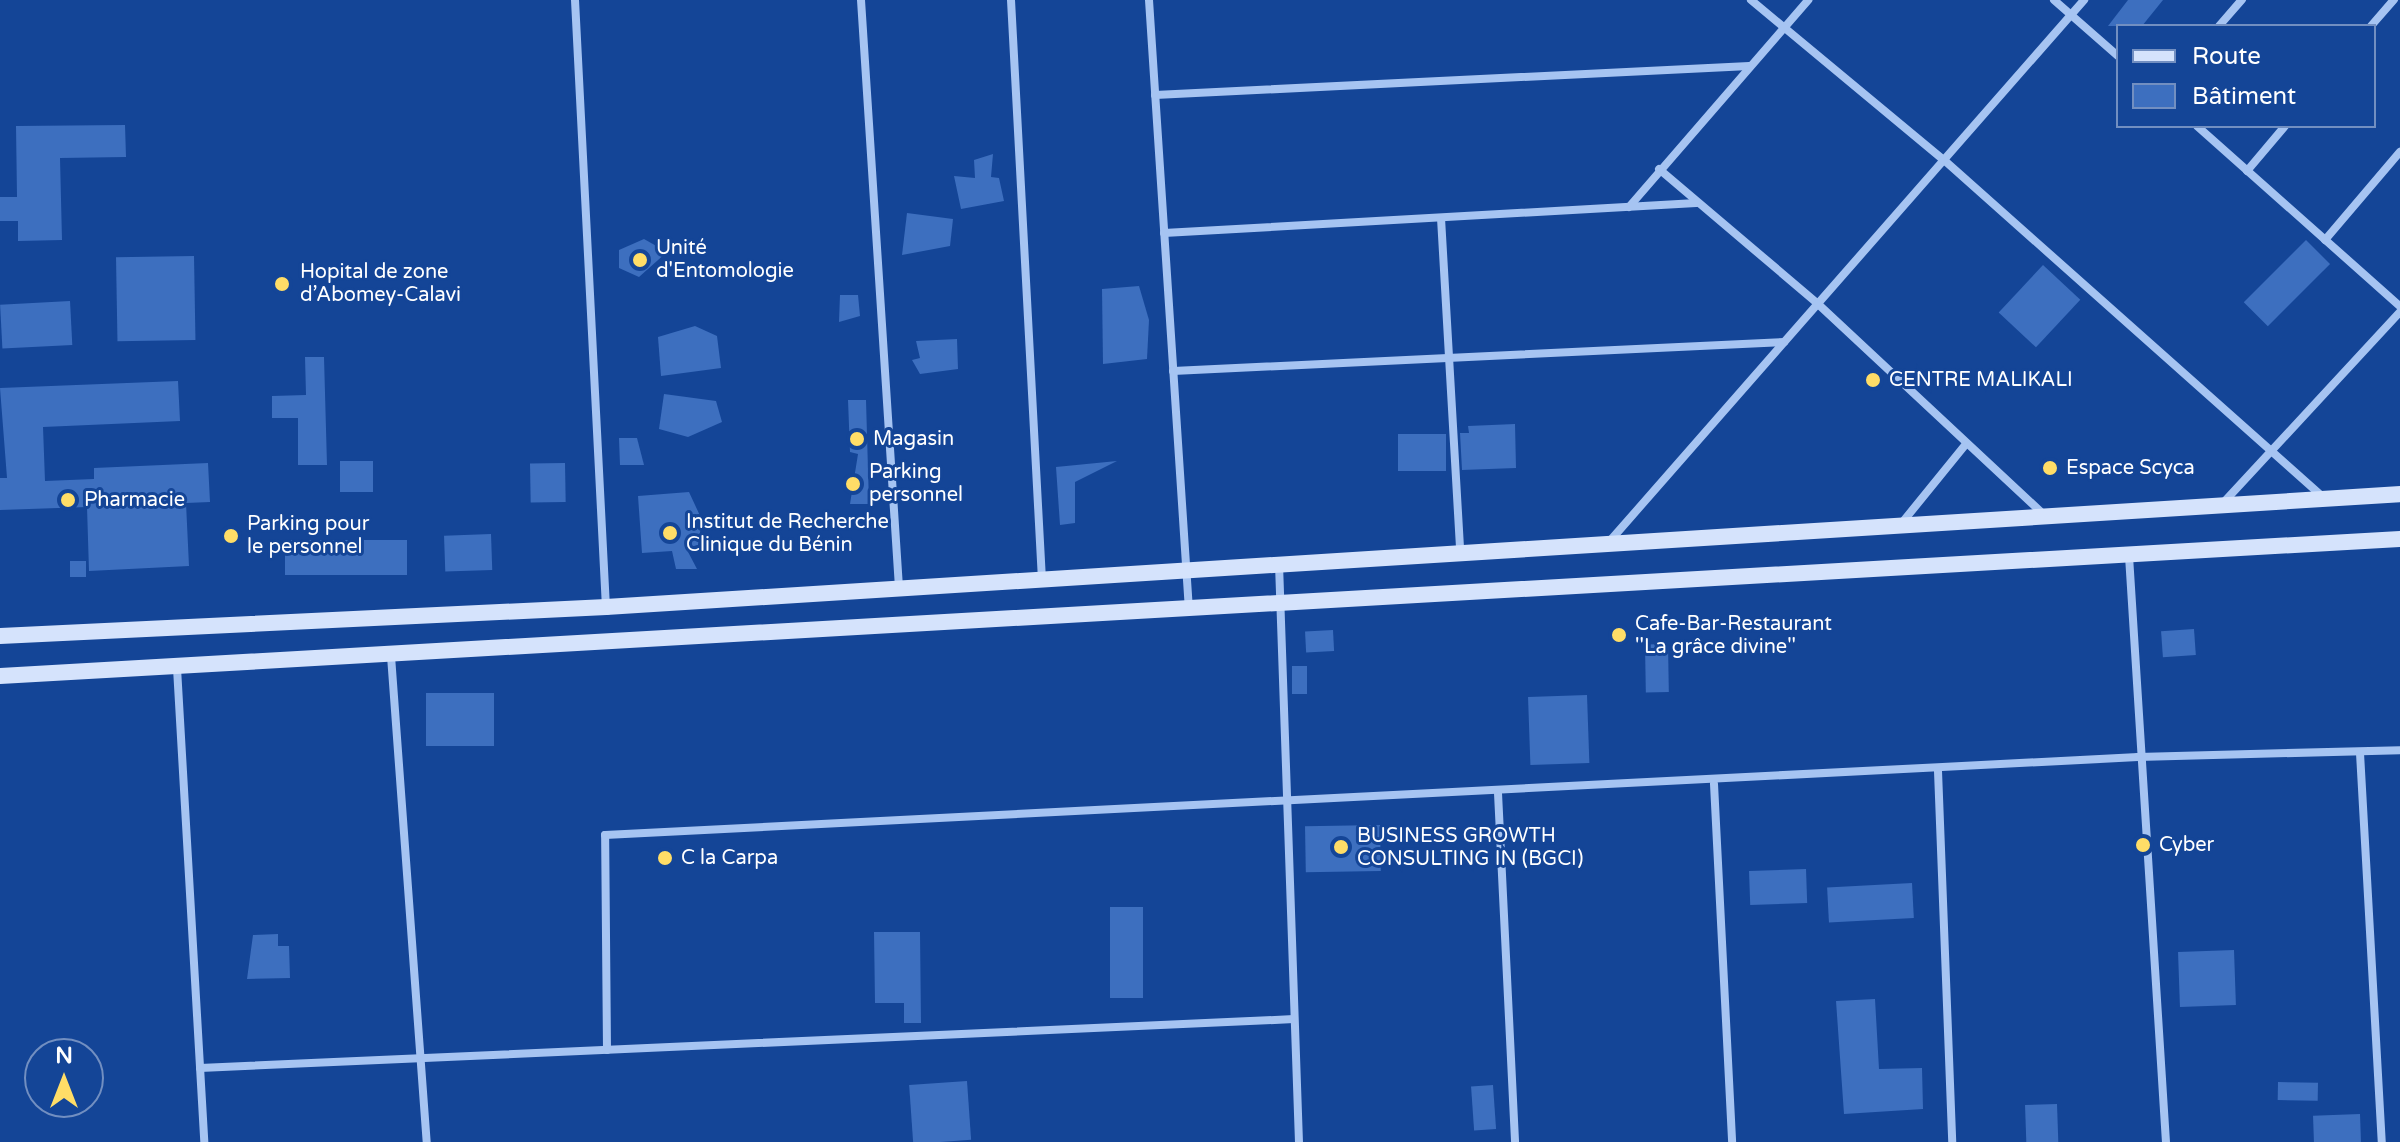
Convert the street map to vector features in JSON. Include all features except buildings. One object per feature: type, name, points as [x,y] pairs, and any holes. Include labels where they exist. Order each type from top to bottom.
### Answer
[{"type":"street","points":[[575,0],[606,607]]},
{"type":"street","points":[[861,0],[899,588]]},
{"type":"street","points":[[1011,0],[1042,579]]},
{"type":"street","points":[[1149,0],[1189,610]]},
{"type":"street","points":[[1751,0],[1944,160],[2325,499]]},
{"type":"street","points":[[1629,207],[1808,0]]},
{"type":"street","points":[[2054,0],[2116,54]]},
{"type":"street","points":[[1608,543],[2084,0]]},
{"type":"street","points":[[2221,24],[2242,0]]},
{"type":"street","points":[[2373,24],[2394,0]]},
{"type":"street","points":[[1155,95],[1749,66]]},
{"type":"street","points":[[2199,128],[2400,309],[2222,504]]},
{"type":"street","points":[[2247,171],[2283,128]]},
{"type":"street","points":[[2325,240],[2400,152]]},
{"type":"street","points":[[1659,169],[1818,304],[2044,515]]},
{"type":"street","points":[[1164,233],[1696,203]]},
{"type":"street","points":[[1441,218],[1460,552]]},
{"type":"street","points":[[1173,371],[1784,342]]},
{"type":"street","points":[[1901,524],[1966,444]]},
{"type":"street","points":[[0,636],[606,607],[2400,494]]},
{"type":"street","points":[[0,676],[2400,539]]},
{"type":"street","points":[[2129,556],[2138,757],[2166,1142]]},
{"type":"street","points":[[1279,564],[1283,803],[1299,1142]]},
{"type":"street","points":[[391,656],[427,1142]]},
{"type":"street","points":[[177,668],[204,1142]]},
{"type":"street","points":[[607,1050],[605,835],[1714,784],[2138,757],[2400,750]]},
{"type":"street","points":[[2360,753],[2382,1142]]},
{"type":"street","points":[[1938,771],[1952,1142]]},
{"type":"street","points":[[1714,784],[1732,1142]]},
{"type":"street","points":[[1498,793],[1515,1142]]},
{"type":"street","points":[[200,1068],[1294,1019]]},
{"type":"place","name":"Unité d'Entomologie","points":[[640,260]]},
{"type":"place","name":"Hopital de zone d’Abomey-Calavi","points":[[282,284]]},
{"type":"place","name":"CENTRE MALIKALI","points":[[1873,380]]},
{"type":"place","name":"Magasin","points":[[857,439]]},
{"type":"place","name":"Espace Scyca","points":[[2050,468]]},
{"type":"place","name":"Parking personnel","points":[[853,484]]},
{"type":"place","name":"Pharmacie","points":[[68,500]]},
{"type":"place","name":"Institut de Recherche Clinique du Bénin","points":[[670,533]]},
{"type":"place","name":"Parking pour le personnel","points":[[231,536]]},
{"type":"place","name":"Cafe-Bar-Restaurant ''La grâce divine''","points":[[1619,635]]},
{"type":"place","name":"Cyber","points":[[2143,845]]},
{"type":"place","name":"BUSINESS GROWTH CONSULTING IN (BGCI)","points":[[1341,847]]},
{"type":"place","name":"C la Carpa","points":[[665,858]]}]
